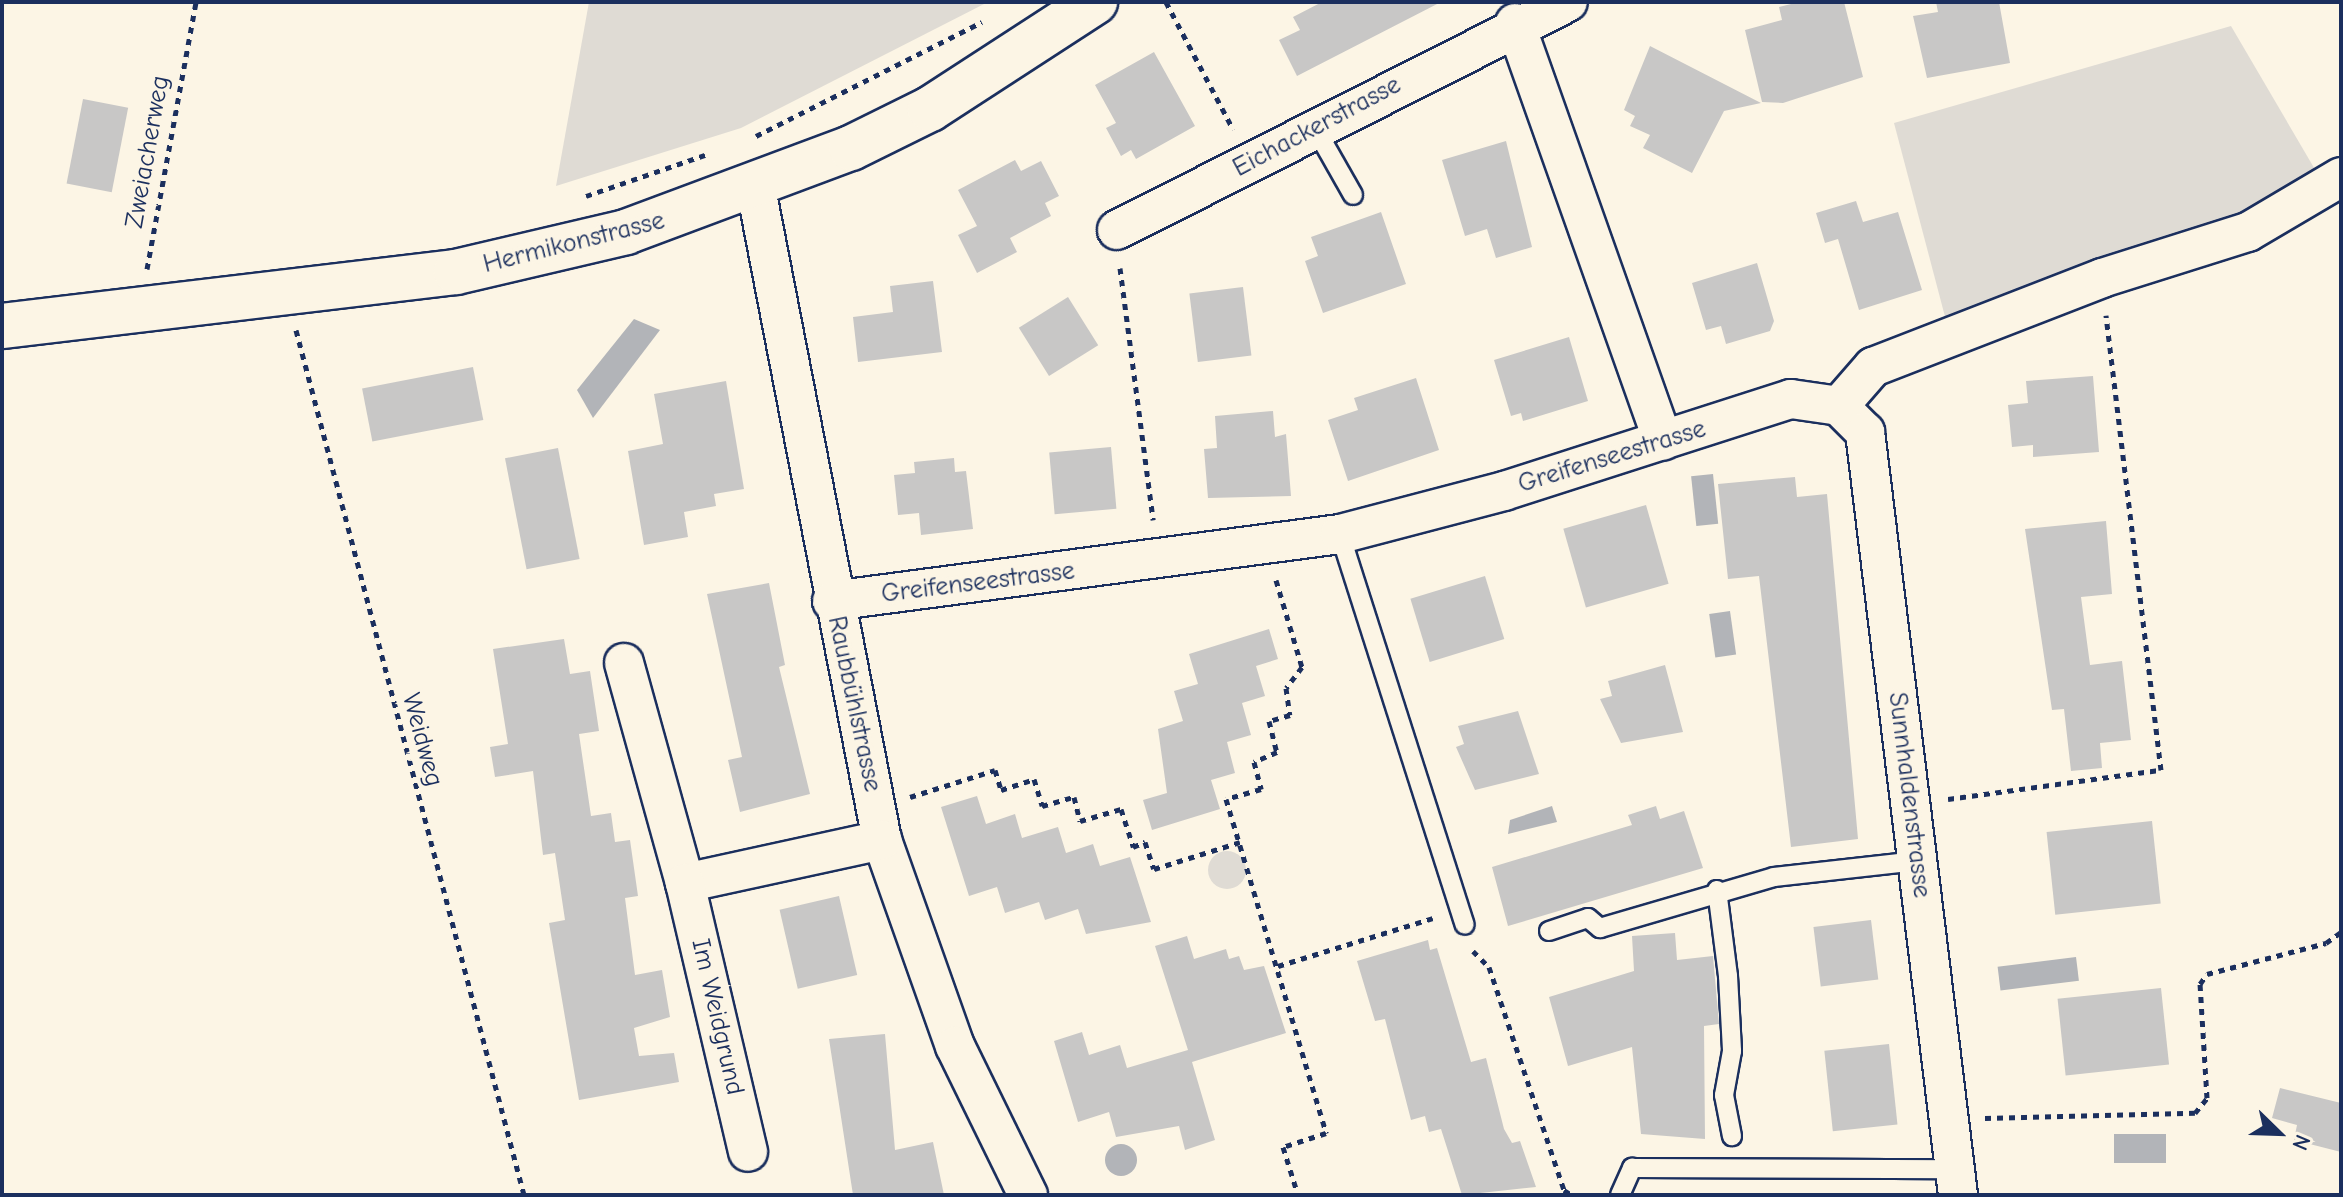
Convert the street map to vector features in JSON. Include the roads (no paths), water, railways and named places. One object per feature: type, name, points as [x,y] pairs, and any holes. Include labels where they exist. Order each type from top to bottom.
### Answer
[{"type":"street","name":"Hermikonstrasse","points":[[2,326],[141,285],[296,293],[552,252],[756,189],[930,109],[1095,2]]},
{"type":"street","name":"Eichackerstrasse","points":[[1117,230],[1515,23],[1568,2]]},
{"type":"street","points":[[1515,23],[1663,441]]},
{"type":"street","points":[[1839,406],[1873,367],[2102,278],[2248,232],[2341,177]]},
{"type":"street","name":"Raubbühlstrasse","points":[[756,189],[832,601],[882,840],[955,1046],[1028,1195]]},
{"type":"street","name":"Greifenseestrasse","points":[[832,601],[1340,534],[1663,441],[1791,399],[1839,406]]},
{"type":"street","name":"Sunnhaldenstrasse","points":[[1839,406],[1865,432],[1957,1182]]},
{"type":"street","name":"Im Weidgrund","points":[[624,663],[685,883],[748,1152]]},
{"type":"street","points":[[685,883],[882,840]]},
{"type":"lane","points":[[1315,128],[1353,195]]},
{"type":"lane","points":[[1340,534],[1462,932]]},
{"type":"lane","points":[[1549,931],[1588,918],[1600,928],[1717,890],[1917,861]]},
{"type":"lane","points":[[1717,890],[1728,976],[1732,1051],[1724,1095],[1732,1136]]},
{"type":"lane","points":[[1620,1195],[1632,1168],[1957,1182]]}]
